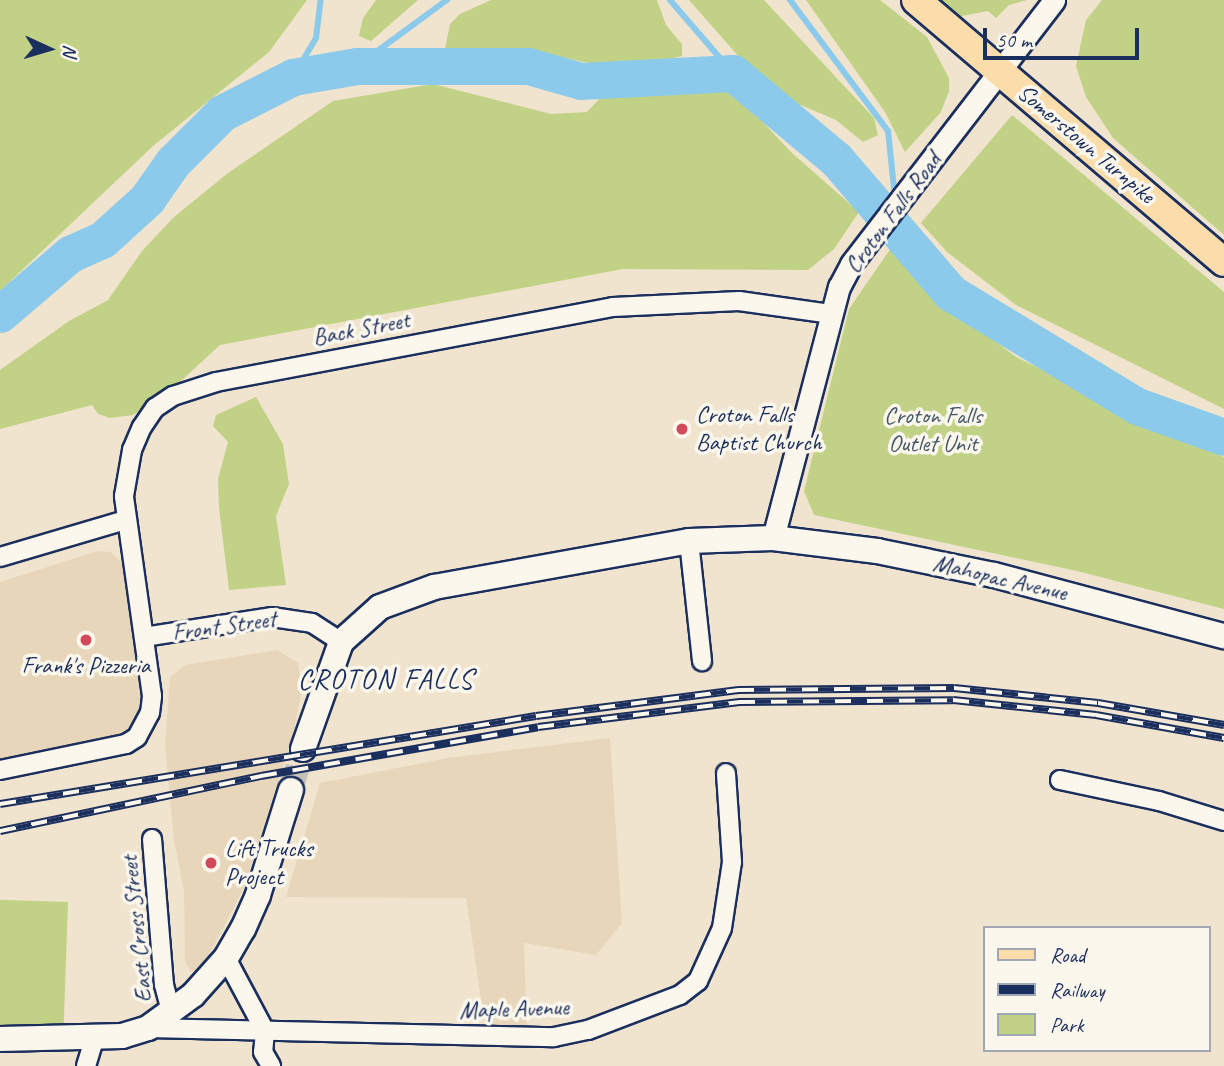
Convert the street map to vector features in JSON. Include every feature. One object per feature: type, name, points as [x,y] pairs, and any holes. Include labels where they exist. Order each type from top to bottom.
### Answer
[{"type":"main road","name":"Somerstown Turnpike","points":[[916,0],[1224,261]]},
{"type":"main road","name":"Mahopac Avenue","points":[[689,541],[773,538],[948,564],[1224,636]]},
{"type":"main road","points":[[303,749],[341,642],[359,622],[404,595],[689,541]]},
{"type":"main road","points":[[0,1039],[93,1039],[148,1028],[172,1014],[226,958],[258,895],[291,790]]},
{"type":"street","name":"Croton Falls Road","points":[[773,538],[830,314],[851,264],[1054,0]]},
{"type":"street","name":"Back Street","points":[[144,637],[126,520],[127,472],[142,427],[155,408],[191,390],[625,306],[739,301],[830,314]]},
{"type":"street","points":[[0,557],[126,520]]},
{"type":"street","points":[[689,541],[702,661]]},
{"type":"street","name":"Front Street","points":[[0,770],[126,744],[137,737],[150,713],[152,696],[144,637],[197,623],[292,618],[312,623],[341,642]]},
{"type":"street","name":"Maple Avenue","points":[[148,1028],[554,1037],[588,1030],[680,995],[698,981],[722,928],[732,862],[726,773]]},
{"type":"street","points":[[1059,780],[1160,801],[1224,821]]},
{"type":"street","name":"East Cross Street","points":[[152,839],[163,985],[172,1014]]},
{"type":"street","points":[[226,958],[265,1031],[263,1052],[271,1066]]},
{"type":"street","points":[[86,1066],[93,1039]]},
{"type":"shaded area","points":[[98,551],[111,552],[122,563],[147,708],[137,730],[120,743],[0,766],[0,582]]},
{"type":"shaded area","points":[[277,650],[298,663],[302,690],[293,735],[244,888],[201,970],[191,972],[185,961],[184,892],[174,840],[165,744],[170,677],[185,665]]},
{"type":"shaded area","points":[[610,738],[622,923],[596,955],[524,943],[527,1027],[485,1027],[466,898],[286,897],[320,783],[448,758]]},
{"type":"green space","points":[[0,0],[307,0],[269,52],[153,146],[0,291]]},
{"type":"green space","points":[[376,0],[418,0],[371,41],[359,36],[363,18]]},
{"type":"green space","points":[[491,0],[657,0],[666,25],[682,44],[682,56],[649,65],[608,67],[526,50],[498,55],[445,49],[450,24],[460,14]]},
{"type":"green space","points":[[689,0],[764,0],[874,118],[878,135],[863,142],[836,120],[770,92]]},
{"type":"green space","points":[[806,0],[880,0],[927,37],[949,78],[949,91],[941,112],[905,152],[885,112]]},
{"type":"green space","points":[[931,0],[1027,0],[1009,5],[996,18],[988,11],[951,18]]},
{"type":"green space","points":[[1102,0],[1224,0],[1224,235],[1113,138],[1086,97],[1076,66],[1086,20]]},
{"type":"green space","points":[[433,84],[551,114],[587,112],[607,91],[727,84],[792,153],[859,212],[834,249],[808,270],[623,269],[220,345],[170,391],[133,415],[110,418],[98,414],[92,405],[0,429],[0,370],[69,321],[108,300],[142,251],[174,217],[228,173],[333,101]]},
{"type":"green space","points":[[1012,115],[1224,292],[1224,409],[1016,305],[947,252],[921,223]]},
{"type":"green space","name":"Croton Falls Outlet Unit","points":[[893,245],[923,286],[1016,357],[1224,457],[1224,609],[1077,571],[814,515],[804,491],[849,309]]},
{"type":"green space","points":[[256,397],[283,444],[289,484],[276,516],[286,585],[229,590],[218,479],[228,442],[213,426],[216,415]]},
{"type":"green space","points":[[0,900],[68,902],[63,1031],[0,1029]]},
{"type":"waterway","points":[[293,77],[316,38],[321,0]]},
{"type":"waterway","points":[[357,66],[447,0]]},
{"type":"waterway","points":[[670,0],[733,73]]},
{"type":"waterway","points":[[790,0],[888,131],[895,198]]},
{"type":"waterway","points":[[0,314],[70,254],[102,240],[147,199],[173,162],[222,113],[293,77],[357,66],[528,66],[581,81],[733,73],[836,159],[951,293],[1137,406],[1224,437]]},
{"type":"waterway","points":[[897,212],[901,238]]},
{"type":"tunnel","points":[[291,790],[303,749]]},
{"type":"railway","points":[[0,804],[536,716],[738,690],[954,688],[1098,703],[1224,725]]},
{"type":"railway","points":[[0,831],[261,776],[538,727],[739,702],[953,700],[1096,715],[1224,738]]},
{"type":"place","name":"Croton Falls Baptist Church","points":[[682,429]]},
{"type":"place","name":"Frank's Pizzeria","points":[[86,640]]},
{"type":"place","name":"Lift Trucks Project","points":[[211,863]]},
{"type":"district","name":"CROTON FALLS","points":[[386,679]]}]
